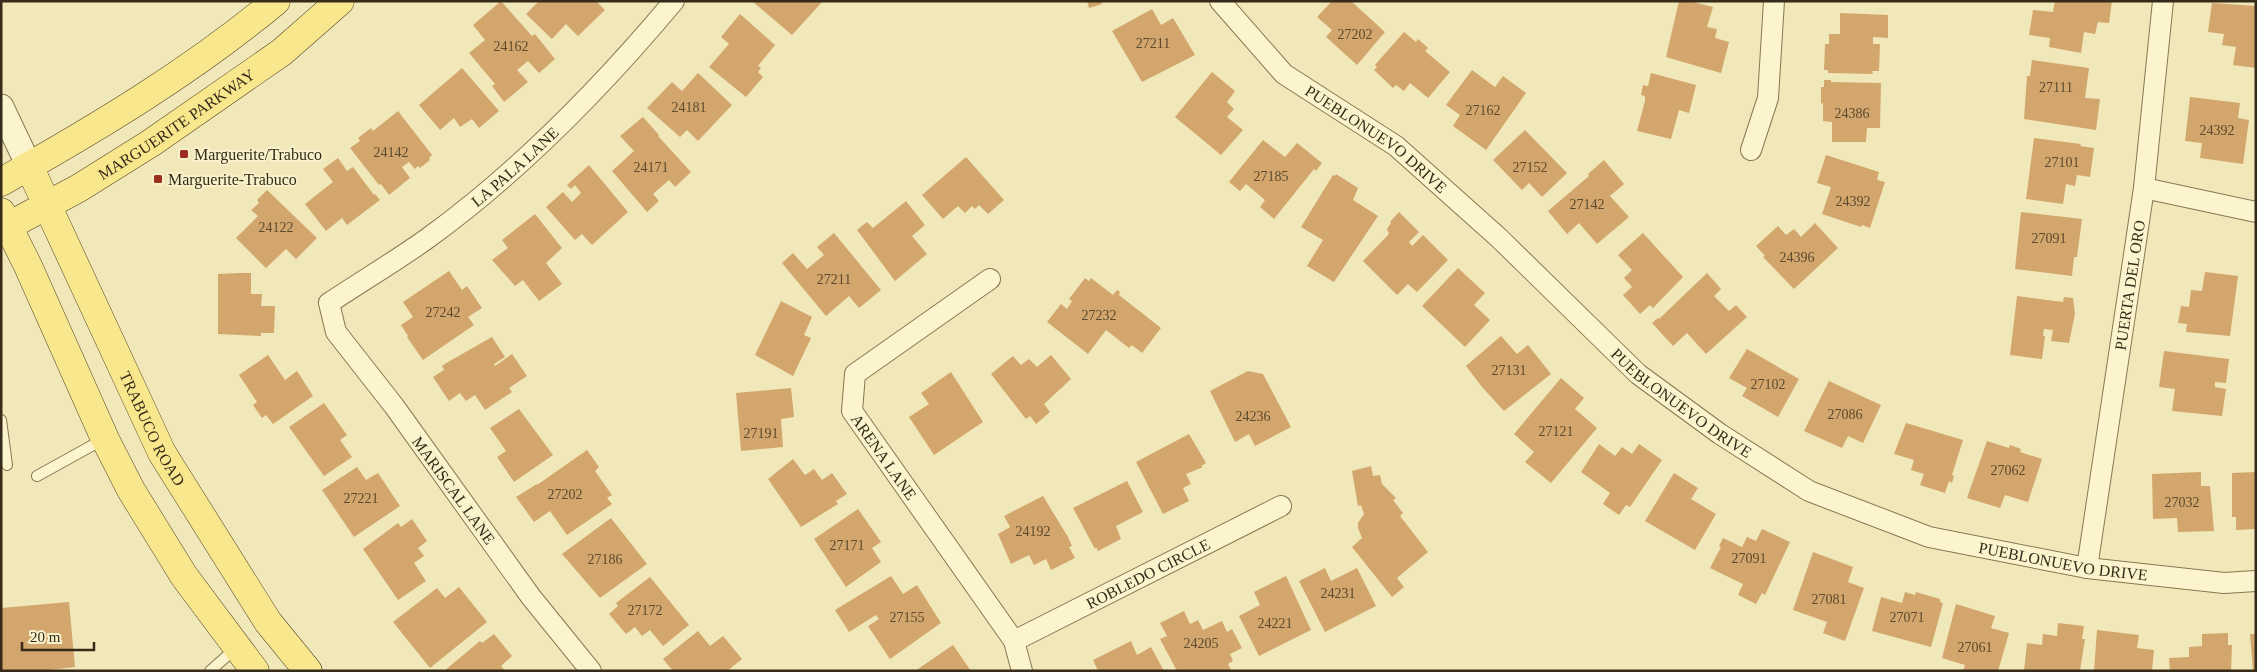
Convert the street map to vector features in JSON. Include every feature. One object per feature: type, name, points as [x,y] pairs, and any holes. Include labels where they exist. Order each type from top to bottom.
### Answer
[{"type":"main road","points":[[1,182],[126,109],[238,33],[276,1]]},
{"type":"main road","name":"MARGUERITE PARKWAY","points":[[3,223],[47,206],[151,144],[282,52],[340,1]]},
{"type":"main road","name":"TRABUCO ROAD","points":[[29,166],[162,453],[268,622],[308,671]]},
{"type":"main road","points":[[3,223],[32,275],[105,439],[131,490],[184,576],[254,671]]},
{"type":"main road","points":[[236,648],[268,622]]},
{"type":"street","name":"LA PALA LANE","points":[[329,303],[428,238],[516,166],[628,56],[674,1]]},
{"type":"street","name":"PUEBLONUEVO DRIVE","points":[[1220,1],[1284,74],[1396,146],[1499,238],[1638,374],[1720,434],[1808,490],[1929,537],[2087,568],[2224,583],[2256,580]]},
{"type":"street","points":[[1751,150],[1768,98],[1774,1]]},
{"type":"street","name":"PUERTA DEL ORO","points":[[2087,568],[2144,188],[2163,1]]},
{"type":"street","points":[[1,107],[29,166]]},
{"type":"street","points":[[2144,188],[2256,212]]},
{"type":"street","name":"ARENA LANE","points":[[990,279],[855,374],[852,411],[1014,641],[1022,671]]},
{"type":"street","name":"MARISCAL LANE","points":[[329,303],[336,332],[394,406],[531,597],[591,671]]},
{"type":"street","name":"ROBLEDO CIRCLE","points":[[1014,641],[1281,506]]},
{"type":"lane","points":[[1,420],[8,466]]},
{"type":"lane","points":[[37,476],[105,439]]},
{"type":"lane","points":[[210,671],[236,648]]},
{"type":"building","points":[[501,1],[532,36],[535,34],[555,59],[539,73],[528,61],[517,70],[528,82],[504,102],[492,86],[495,84],[469,53],[485,40],[473,25]]},
{"type":"building","points":[[539,1],[596,1],[605,10],[578,36],[566,24],[552,39],[526,14]]},
{"type":"building","points":[[752,1],[823,1],[792,35]]},
{"type":"building","points":[[1087,1],[1101,1],[1102,4],[1089,8]]},
{"type":"building","points":[[1332,1],[1351,1],[1385,32],[1357,65],[1326,37],[1332,30],[1317,17]]},
{"type":"building","points":[[1679,1],[1689,1],[1713,7],[1707,27],[1717,29],[1715,38],[1729,42],[1721,73],[1666,57]]},
{"type":"building","points":[[2055,1],[2112,1],[2109,23],[2098,22],[2095,34],[2084,32],[2081,53],[2049,47],[2050,38],[2029,35],[2033,10],[2053,12]]},
{"type":"building","points":[[2212,3],[2256,6],[2256,68],[2233,65],[2236,47],[2222,45],[2224,34],[2208,32]]},
{"type":"building","points":[[1152,9],[1161,25],[1173,18],[1195,55],[1142,82],[1112,31]]},
{"type":"building","points":[[1840,13],[1888,15],[1888,38],[1873,37],[1873,44],[1880,44],[1879,71],[1872,71],[1873,74],[1828,73],[1828,70],[1824,70],[1825,44],[1829,44],[1829,34],[1840,34]]},
{"type":"building","points":[[740,14],[775,45],[758,66],[761,68],[758,72],[763,77],[746,97],[709,67],[729,44],[721,37]]},
{"type":"building","points":[[1404,32],[1416,42],[1418,39],[1428,48],[1425,51],[1450,72],[1428,98],[1410,83],[1404,91],[1396,85],[1393,88],[1374,70],[1377,67],[1375,65]]},
{"type":"building","points":[[2032,60],[2089,68],[2085,98],[2100,99],[2096,130],[2024,119],[2027,76],[2030,76]]},
{"type":"building","points":[[462,68],[499,111],[479,128],[472,119],[460,127],[454,118],[440,130],[419,105]]},
{"type":"building","points":[[1472,70],[1495,87],[1503,76],[1526,93],[1486,150],[1453,126],[1460,115],[1446,105]]},
{"type":"building","points":[[1212,72],[1235,91],[1227,102],[1234,109],[1227,117],[1243,130],[1221,155],[1175,117]]},
{"type":"building","points":[[698,73],[732,105],[698,141],[687,130],[680,137],[647,108],[672,82],[682,91]]},
{"type":"building","points":[[1651,73],[1696,85],[1689,113],[1679,110],[1671,139],[1637,131],[1645,101],[1645,96],[1641,95],[1643,85],[1648,86]]},
{"type":"building","points":[[1824,80],[1831,80],[1831,82],[1881,83],[1880,128],[1867,128],[1866,142],[1832,142],[1832,122],[1823,121],[1821,87],[1824,87]]},
{"type":"building","points":[[2190,97],[2240,103],[2238,118],[2249,120],[2243,164],[2200,158],[2202,143],[2185,141]]},
{"type":"building","points":[[398,111],[432,155],[429,158],[430,160],[420,168],[418,166],[415,169],[409,162],[402,167],[410,178],[389,195],[350,148],[360,141],[358,138],[371,128],[373,131]]},
{"type":"building","points":[[643,117],[691,172],[675,187],[669,180],[653,194],[659,201],[647,212],[612,171],[634,151],[620,136]]},
{"type":"building","points":[[1525,130],[1567,173],[1542,197],[1529,183],[1522,190],[1493,160]]},
{"type":"building","points":[[2034,138],[2081,144],[2080,146],[2094,148],[2090,177],[2077,175],[2075,186],[2066,184],[2063,204],[2026,199]]},
{"type":"building","points":[[1263,140],[1285,157],[1297,143],[1322,163],[1316,171],[1314,169],[1274,219],[1260,207],[1265,200],[1246,184],[1240,191],[1229,182]]},
{"type":"building","points":[[1826,155],[1879,172],[1877,180],[1885,182],[1870,228],[1862,225],[1861,227],[1822,214],[1831,187],[1817,183]]},
{"type":"building","points":[[966,157],[1004,200],[988,214],[979,205],[975,209],[972,206],[965,213],[958,206],[943,219],[922,195]]},
{"type":"building","points":[[338,158],[347,171],[353,167],[380,200],[347,225],[342,218],[326,231],[305,204],[333,182],[323,169]]},
{"type":"building","points":[[1604,160],[1624,184],[1610,196],[1629,217],[1597,244],[1579,223],[1567,234],[1548,211],[1589,176],[1588,174]]},
{"type":"building","points":[[589,165],[628,212],[592,245],[582,234],[575,240],[546,207],[563,192],[572,202],[581,193],[575,185],[571,189],[567,185]]},
{"type":"building","points":[[1336,174],[1358,188],[1353,200],[1378,216],[1334,282],[1307,266],[1323,240],[1301,227],[1333,175],[1335,176]]},
{"type":"building","points":[[267,190],[317,238],[296,259],[286,249],[266,268],[236,238],[258,216],[251,210],[259,203],[257,200]]},
{"type":"building","points":[[906,201],[925,225],[912,236],[927,254],[895,281],[857,230],[867,222],[873,228]]},
{"type":"building","points":[[1399,212],[1419,232],[1409,242],[1412,246],[1423,235],[1448,260],[1417,292],[1408,284],[1397,295],[1363,261],[1389,234],[1387,229],[1390,222]]},
{"type":"building","points":[[2021,212],[2082,219],[2077,257],[2074,257],[2072,276],[2015,269]]},
{"type":"building","points":[[535,214],[562,248],[546,263],[562,284],[539,301],[523,280],[515,286],[492,260],[508,248],[502,240]]},
{"type":"building","points":[[1815,223],[1838,248],[1794,289],[1763,257],[1765,256],[1756,246],[1778,226],[1786,235],[1794,229],[1801,237]]},
{"type":"building","points":[[834,233],[881,290],[859,308],[849,296],[826,316],[782,263],[793,253],[807,269],[824,255],[817,247]]},
{"type":"building","points":[[1643,233],[1683,277],[1653,308],[1650,305],[1640,314],[1623,295],[1632,287],[1624,278],[1632,270],[1618,255]]},
{"type":"building","points":[[1458,268],[1485,293],[1474,305],[1490,320],[1465,347],[1422,306]]},
{"type":"building","points":[[449,271],[462,290],[467,286],[482,308],[468,317],[474,325],[423,360],[401,325],[413,317],[403,302]]},
{"type":"building","points":[[2205,272],[2238,276],[2230,336],[2186,332],[2187,324],[2178,323],[2181,306],[2189,307],[2191,290],[2202,291]]},
{"type":"building","points":[[251,273],[251,294],[262,294],[261,306],[275,306],[274,333],[261,333],[261,336],[218,334],[218,274]]},
{"type":"building","points":[[1707,273],[1721,289],[1714,296],[1729,311],[1736,305],[1747,317],[1706,354],[1687,333],[1673,346],[1652,323],[1659,319]]},
{"type":"building","points":[[1085,278],[1089,281],[1091,278],[1113,295],[1117,290],[1120,292],[1119,295],[1161,328],[1142,353],[1132,345],[1129,348],[1106,330],[1088,354],[1047,322],[1061,304],[1067,309],[1072,301],[1069,299]]},
{"type":"building","points":[[2017,296],[2063,302],[2064,297],[2073,298],[2075,314],[2069,343],[2051,341],[2053,330],[2044,329],[2042,359],[2010,355]]},
{"type":"building","points":[[781,301],[812,317],[804,335],[811,338],[793,376],[755,355]]},
{"type":"building","points":[[1501,336],[1517,354],[1528,345],[1551,374],[1504,411],[1466,366]]},
{"type":"building","points":[[492,337],[505,357],[494,364],[495,366],[512,354],[527,376],[509,388],[512,392],[485,410],[475,395],[466,401],[460,393],[449,401],[433,377],[444,370],[442,366]]},
{"type":"building","points":[[1747,349],[1799,379],[1778,417],[1742,396],[1747,388],[1729,378]]},
{"type":"building","points":[[2164,351],[2229,359],[2226,383],[2215,382],[2215,387],[2226,389],[2222,416],[2172,411],[2175,389],[2159,387]]},
{"type":"building","points":[[268,355],[285,380],[297,371],[313,396],[273,424],[266,415],[262,418],[253,405],[257,402],[239,375]]},
{"type":"building","points":[[1051,355],[1071,379],[1044,404],[1050,412],[1036,424],[1030,416],[1026,419],[991,374],[1013,356],[1021,365],[1029,359],[1037,367]]},
{"type":"building","points":[[1248,371],[1263,374],[1291,427],[1255,446],[1249,434],[1235,442],[1210,391]]},
{"type":"building","points":[[951,372],[983,422],[934,455],[909,417],[929,404],[921,393]]},
{"type":"building","points":[[1561,378],[1584,398],[1575,409],[1597,428],[1551,483],[1525,462],[1534,452],[1514,434]]},
{"type":"building","points":[[1829,381],[1881,405],[1863,443],[1848,436],[1842,448],[1804,431]]},
{"type":"building","points":[[791,388],[794,417],[781,419],[783,447],[741,451],[736,393]]},
{"type":"building","points":[[324,403],[347,435],[340,440],[352,457],[324,476],[289,427]]},
{"type":"building","points":[[519,409],[553,455],[514,482],[497,457],[506,451],[490,428]]},
{"type":"building","points":[[1906,423],[1963,440],[1952,475],[1954,476],[1952,483],[1949,481],[1945,493],[1920,485],[1924,474],[1911,470],[1914,460],[1894,454]]},
{"type":"building","points":[[1189,434],[1206,463],[1201,466],[1203,467],[1186,474],[1191,484],[1183,488],[1189,501],[1163,514],[1136,462]]},
{"type":"building","points":[[1987,441],[2009,448],[2010,445],[2021,449],[2020,452],[2042,459],[2028,502],[2005,495],[2000,508],[1967,498]]},
{"type":"building","points":[[1599,444],[1615,456],[1622,447],[1632,454],[1639,444],[1662,460],[1630,507],[1626,505],[1619,515],[1603,504],[1610,493],[1581,472]]},
{"type":"building","points":[[587,450],[599,467],[595,471],[612,495],[607,498],[612,504],[567,535],[550,511],[534,522],[516,497],[537,485]]},
{"type":"building","points":[[793,459],[805,475],[814,469],[822,480],[832,473],[847,494],[836,501],[838,504],[801,527],[768,479]]},
{"type":"building","points":[[1371,466],[1373,476],[1380,475],[1382,484],[1396,498],[1393,500],[1403,513],[1400,516],[1428,552],[1397,578],[1404,587],[1392,597],[1352,547],[1362,538],[1358,523],[1364,514],[1361,505],[1358,506],[1352,471]]},
{"type":"building","points":[[357,467],[366,480],[378,473],[400,506],[354,537],[322,490]]},
{"type":"building","points":[[2201,472],[2201,486],[2210,486],[2214,531],[2178,532],[2177,518],[2153,519],[2152,474]]},
{"type":"building","points":[[2256,472],[2256,529],[2236,530],[2236,517],[2232,517],[2232,473]]},
{"type":"building","points":[[1674,473],[1698,488],[1691,499],[1716,514],[1695,550],[1645,521]]},
{"type":"building","points":[[1127,481],[1143,512],[1116,526],[1121,539],[1098,551],[1096,547],[1095,549],[1073,508]]},
{"type":"building","points":[[1043,496],[1068,537],[1072,546],[1069,547],[1075,558],[1051,570],[1046,559],[1034,565],[1029,555],[1011,564],[998,534],[1010,527],[1004,516]]},
{"type":"building","points":[[858,509],[881,542],[872,548],[881,562],[846,587],[814,539]]},
{"type":"building","points":[[611,518],[647,564],[600,598],[562,554]]},
{"type":"building","points":[[412,519],[427,541],[418,548],[424,556],[414,563],[426,581],[398,600],[363,549],[398,523],[401,527]]},
{"type":"building","points":[[1762,529],[1790,542],[1765,595],[1762,593],[1756,604],[1738,595],[1743,584],[1710,568],[1721,547],[1719,546],[1723,538],[1742,547],[1747,537],[1756,541]]},
{"type":"building","points":[[1813,552],[1853,567],[1848,582],[1864,588],[1845,641],[1823,633],[1827,622],[1793,610]]},
{"type":"building","points":[[1325,568],[1331,581],[1357,568],[1376,606],[1325,632],[1299,581]]},
{"type":"building","points":[[891,576],[903,594],[917,585],[941,623],[890,659],[868,626],[879,619],[876,615],[849,632],[835,610]]},
{"type":"building","points":[[1286,576],[1311,630],[1259,656],[1239,616],[1260,605],[1254,592]]},
{"type":"building","points":[[650,577],[689,625],[663,646],[650,630],[642,636],[635,627],[626,634],[609,614],[618,606],[616,603]]},
{"type":"building","points":[[459,587],[487,622],[430,668],[393,622],[437,588],[445,598]]},
{"type":"building","points":[[1905,592],[1915,595],[1916,592],[1940,599],[1940,602],[1943,603],[1931,647],[1872,631],[1881,597],[1902,603]]},
{"type":"building","points":[[69,602],[75,667],[41,671],[1,671],[1,608]]},
{"type":"building","points":[[1956,604],[1995,616],[1991,628],[2009,633],[1998,671],[1963,671],[1965,665],[1942,658]]},
{"type":"building","points":[[1184,611],[1190,624],[1198,620],[1203,630],[1222,621],[1227,632],[1232,629],[1242,648],[1230,654],[1233,661],[1228,664],[1231,670],[1177,671],[1160,639],[1167,636],[1160,623]]},
{"type":"building","points":[[2058,623],[2084,626],[2082,639],[2085,639],[2080,671],[2024,671],[2027,643],[2042,645],[2043,634],[2057,636]]},
{"type":"building","points":[[2097,630],[2139,635],[2137,648],[2154,650],[2152,671],[2094,671]]},
{"type":"building","points":[[698,631],[710,646],[723,636],[742,659],[727,671],[673,671],[663,659]]},
{"type":"building","points":[[2228,633],[2228,645],[2232,645],[2231,671],[2170,671],[2169,658],[2189,657],[2189,647],[2202,646],[2202,634]]},
{"type":"building","points":[[494,634],[512,656],[501,666],[505,671],[444,671],[480,641],[482,643]]},
{"type":"building","points":[[2250,634],[2256,634],[2256,671],[2253,671]]},
{"type":"building","points":[[1131,641],[1137,655],[1151,647],[1164,671],[1098,671],[1093,660]]},
{"type":"building","points":[[953,645],[971,671],[915,671]]},
{"type":"place","name":"Marguerite/Trabuco","points":[[184,154]]},
{"type":"place","name":"Marguerite-Trabuco","points":[[158,179]]}]
